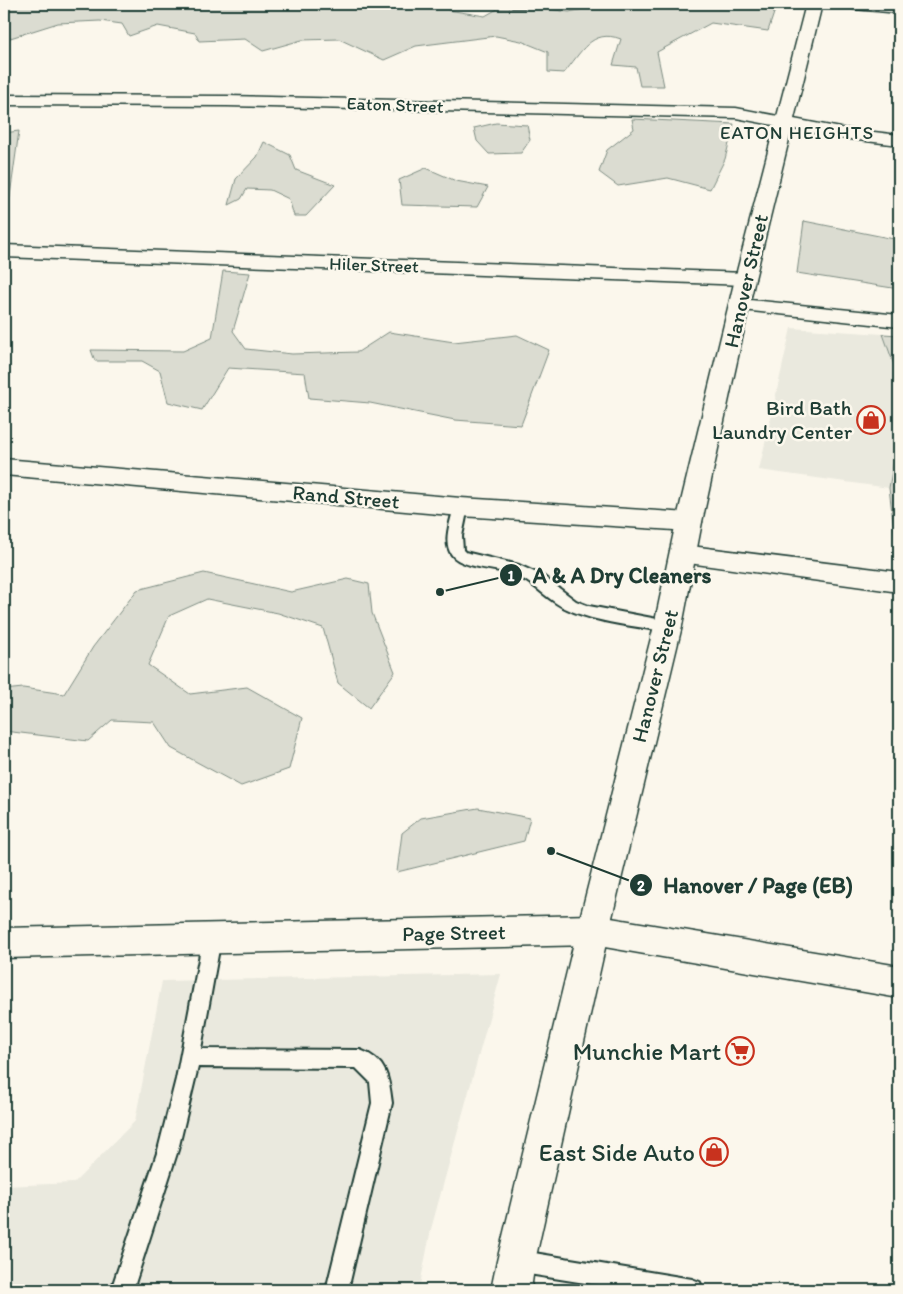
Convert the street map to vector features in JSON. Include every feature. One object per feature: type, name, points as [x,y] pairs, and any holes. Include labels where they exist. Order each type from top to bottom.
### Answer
[{"type":"street","name":"Hanover Street","points":[[511,1290],[516,1261],[593,930],[668,626],[689,522],[743,292],[814,4]]},
{"type":"street","points":[[854,4],[899,8]]},
{"type":"street","name":"Eaton Street","points":[[4,100],[228,101],[736,113],[841,133],[899,140]]},
{"type":"street","name":"Hiler Street","points":[[4,251],[743,292],[899,321]]},
{"type":"street","name":"Rand Street","points":[[4,467],[461,507],[689,522]]},
{"type":"street","points":[[683,554],[899,582]]},
{"type":"street","name":"Page Street","points":[[4,943],[593,930],[899,982]]},
{"type":"lane","points":[[461,507],[456,539],[456,550],[459,554],[466,558],[514,570],[538,580],[571,605],[579,608],[668,626]]},
{"type":"lane","points":[[122,1290],[168,1150],[189,1058],[212,938]]},
{"type":"lane","points":[[189,1058],[360,1059],[379,1077],[382,1103],[337,1290]]},
{"type":"lane","points":[[516,1261],[692,1290]]},
{"type":"shaded area","points":[[4,4],[444,4],[448,10],[485,16],[499,8],[535,7],[569,12],[608,4],[777,4],[768,31],[711,23],[657,52],[664,86],[640,86],[636,67],[613,65],[621,39],[611,36],[602,37],[588,44],[564,73],[548,72],[548,52],[521,41],[496,36],[416,46],[384,60],[339,39],[302,40],[263,51],[245,39],[199,41],[195,33],[158,26],[129,36],[122,24],[100,21],[58,23],[4,40]]},
{"type":"shaded area","points":[[632,119],[734,124],[725,159],[710,189],[668,178],[618,186],[599,172],[607,150],[634,129]]},
{"type":"shaded area","points":[[496,123],[527,125],[530,140],[521,153],[489,154],[477,141],[474,128]]},
{"type":"shaded area","points":[[19,131],[9,203],[4,214],[4,133]]},
{"type":"shaded area","points":[[264,142],[290,155],[296,170],[335,185],[306,216],[294,216],[289,199],[270,190],[247,189],[241,199],[229,205],[236,179],[257,157]]},
{"type":"shaded area","points":[[426,168],[456,181],[488,187],[477,207],[402,205],[399,180]]},
{"type":"shaded area","points":[[804,221],[899,240],[899,289],[797,273]]},
{"type":"shaded area","points":[[223,271],[250,273],[233,331],[246,349],[292,354],[358,352],[389,332],[454,342],[517,335],[549,350],[521,425],[455,420],[370,403],[309,398],[305,373],[228,368],[202,410],[168,402],[160,371],[142,361],[95,361],[91,350],[183,351],[212,338]]},
{"type":"shaded area","points":[[791,328],[883,334],[899,379],[899,431],[889,488],[759,470]]},
{"type":"shaded area","points":[[883,334],[899,335],[899,379]]},
{"type":"shaded area","points":[[899,431],[899,555],[897,554],[889,488]]},
{"type":"shaded area","points":[[204,573],[291,592],[348,579],[369,584],[372,613],[395,672],[369,708],[338,683],[323,628],[278,613],[207,599],[169,616],[148,665],[190,694],[247,687],[302,718],[289,769],[241,786],[171,748],[154,722],[112,720],[88,741],[4,731],[4,690],[23,688],[64,694],[93,647],[137,590]]},
{"type":"shaded area","points":[[478,808],[530,818],[524,841],[397,872],[402,833],[421,818]]},
{"type":"shaded area","points":[[501,974],[431,1229],[419,1290],[4,1290],[4,1186],[74,1183],[135,1121],[162,981]]},
{"type":"place","name":"Bird Bath Laundry Center","points":[[871,420]]},
{"type":"place","name":"A & A Dry Cleaners","points":[[440,592]]},
{"type":"place","name":"Hanover / Page (EB)","points":[[551,851]]},
{"type":"place","name":"Munchie Mart","points":[[740,1051]]},
{"type":"place","name":"East Side Auto","points":[[714,1152]]},
{"type":"district","name":"EATON HEIGHTS","points":[[797,132]]}]
